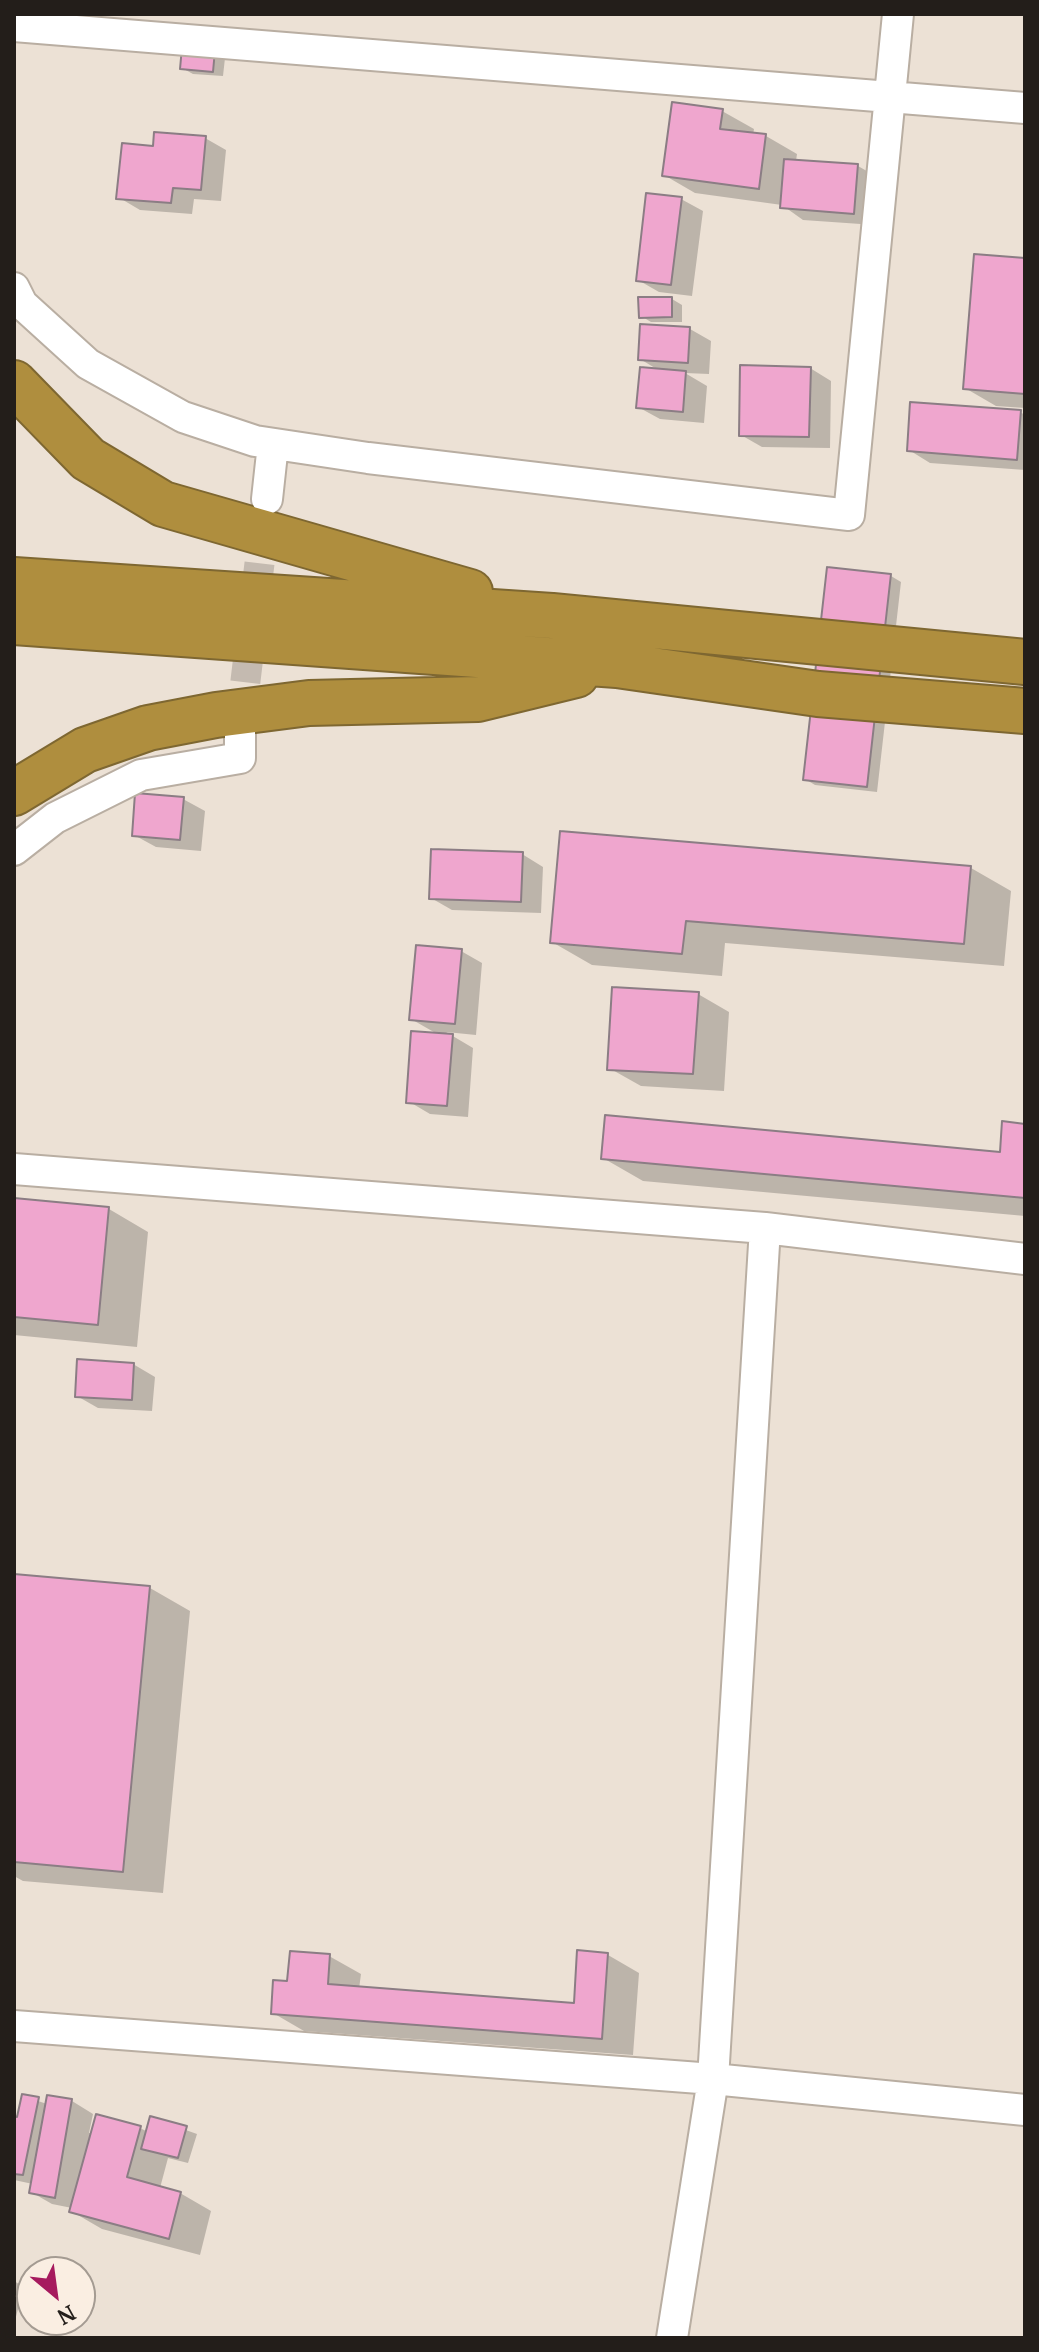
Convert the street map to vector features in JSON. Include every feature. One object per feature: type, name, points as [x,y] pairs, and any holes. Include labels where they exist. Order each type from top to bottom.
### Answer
[{"type":"highway","points":[[14,383],[88,459],[163,504],[552,616]]},
{"type":"highway","points":[[14,580],[552,616],[1025,662]]},
{"type":"highway","points":[[14,622],[617,665],[818,694],[1025,711]]},
{"type":"highway","points":[[14,793],[85,750],[148,728],[309,703],[478,699],[617,665]]},
{"type":"street","points":[[14,288],[22,304],[88,364],[183,417],[273,444],[849,515],[898,14]]},
{"type":"street","points":[[14,26],[1025,108]]},
{"type":"street","points":[[267,499],[273,444]]},
{"type":"street","points":[[14,850],[55,818],[141,775],[240,758],[240,731]]},
{"type":"street","points":[[14,1169],[765,1228],[1025,1259]]},
{"type":"street","points":[[672,2338],[713,2079],[765,1228]]},
{"type":"street","points":[[14,2026],[713,2079],[1025,2110]]},
{"type":"building","points":[[182,47],[215,50],[213,72],[180,69]]},
{"type":"building","points":[[672,102],[723,109],[720,129],[766,134],[759,189],[662,176]]},
{"type":"building","points":[[154,132],[206,136],[201,190],[173,188],[171,203],[116,199],[122,143],[153,146]]},
{"type":"building","points":[[784,159],[858,164],[854,214],[780,208]]},
{"type":"building","points":[[646,193],[682,197],[671,285],[636,281]]},
{"type":"building","points":[[974,254],[1025,258],[1025,394],[963,389]]},
{"type":"building","points":[[638,297],[672,297],[672,317],[639,318]]},
{"type":"building","points":[[640,324],[690,327],[688,363],[638,360]]},
{"type":"building","points":[[740,365],[811,367],[809,437],[739,436]]},
{"type":"building","points":[[640,367],[686,371],[683,412],[636,408]]},
{"type":"building","points":[[910,402],[1021,410],[1017,460],[907,451]]},
{"type":"building","points":[[827,567],[891,574],[867,787],[803,780]]},
{"type":"building","points":[[135,793],[184,797],[180,840],[132,836]]},
{"type":"building","points":[[560,831],[971,866],[964,944],[686,921],[682,954],[550,943]]},
{"type":"building","points":[[431,849],[523,852],[521,902],[429,899]]},
{"type":"building","points":[[416,945],[462,949],[455,1024],[409,1020]]},
{"type":"building","points":[[612,987],[699,992],[693,1074],[607,1070]]},
{"type":"building","points":[[411,1031],[453,1034],[447,1106],[406,1103]]},
{"type":"building","points":[[605,1115],[1000,1152],[1002,1121],[1025,1124],[1025,1198],[601,1159]]},
{"type":"building","points":[[14,1198],[109,1207],[98,1325],[14,1317]]},
{"type":"building","points":[[77,1359],[134,1363],[132,1400],[75,1397]]},
{"type":"building","points":[[14,1574],[150,1586],[123,1872],[14,1862]]},
{"type":"building","points":[[577,1950],[608,1953],[602,2039],[271,2014],[273,1980],[287,1981],[290,1951],[330,1954],[328,1984],[574,2003]]},
{"type":"building","points":[[22,2094],[39,2097],[23,2175],[14,2174],[14,2116],[17,2117]]},
{"type":"building","points":[[47,2095],[72,2099],[55,2198],[29,2193]]},
{"type":"building","points":[[96,2114],[141,2126],[127,2177],[181,2192],[169,2239],[69,2212]]},
{"type":"building","points":[[150,2116],[187,2126],[178,2158],[141,2149]]},
{"type":"tunnel","points":[[240,727],[265,517]]}]
